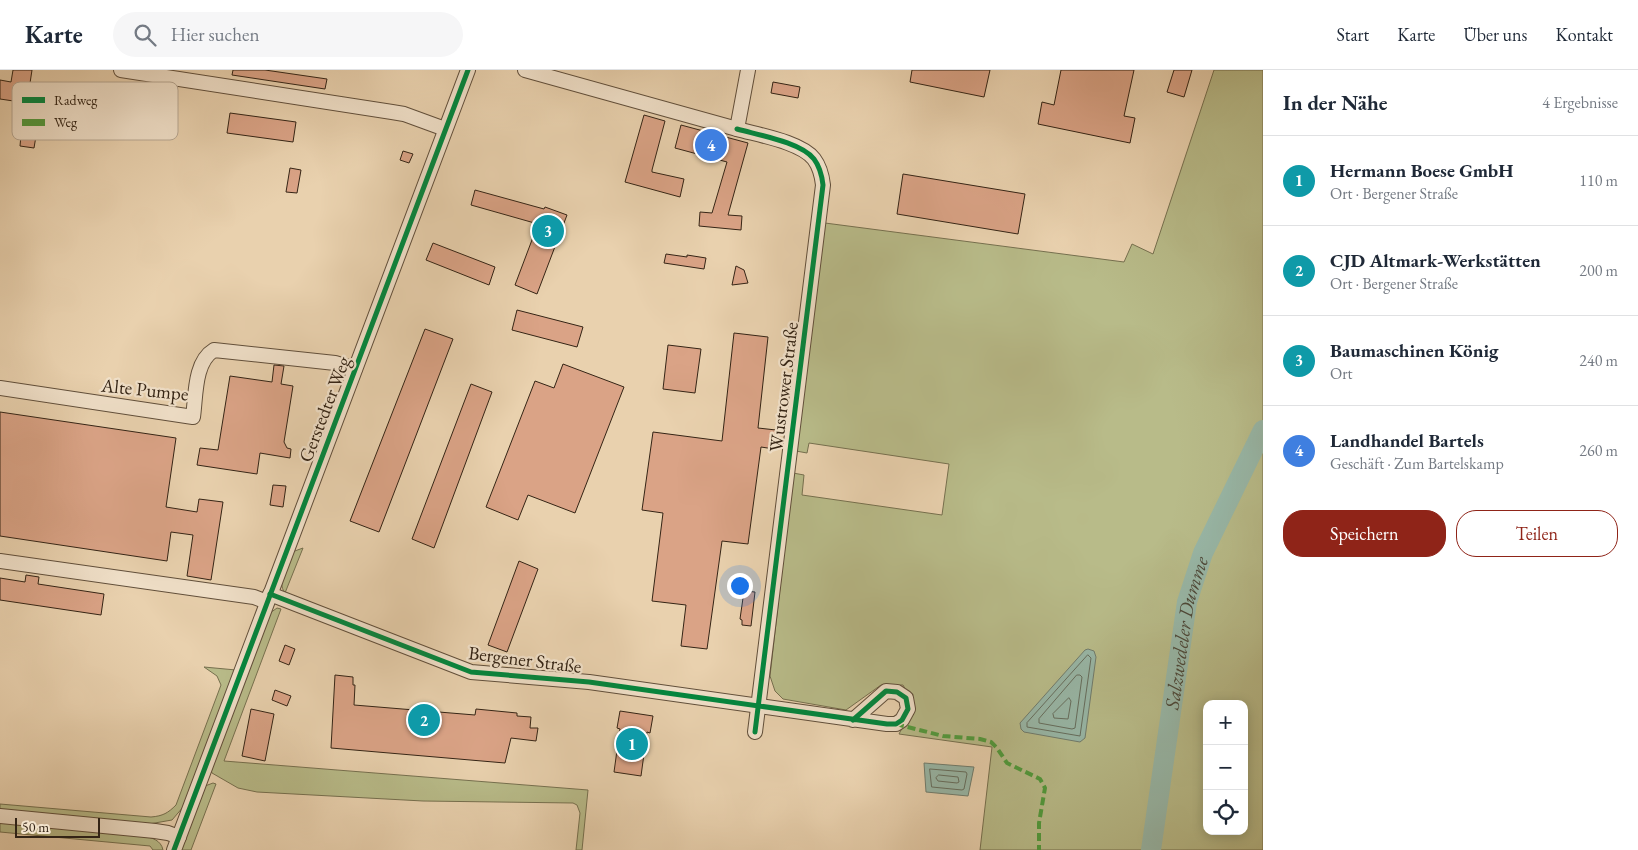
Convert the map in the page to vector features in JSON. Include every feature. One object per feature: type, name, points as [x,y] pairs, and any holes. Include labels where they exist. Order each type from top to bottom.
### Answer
[{"type":"street","points":[[121,70],[404,114],[446,129]]},
{"type":"street","name":"Gerstedter Weg","points":[[176,844],[468,70]]},
{"type":"street","name":"Wustrower Straße","points":[[525,70],[786,143],[808,153],[818,166],[823,185],[755,732]]},
{"type":"street","points":[[737,129],[748,70]]},
{"type":"street","name":"Alte Pumpe","points":[[0,388],[193,417],[200,364],[206,355],[214,350],[335,363],[355,369]]},
{"type":"street","points":[[0,561],[269,598]]},
{"type":"street","name":"Bergener Straße","points":[[269,598],[470,672],[590,682],[853,720]]},
{"type":"street","points":[[0,816],[168,833],[176,844]]},
{"type":"green space","points":[[1214,70],[1263,70],[1263,850],[980,850],[992,747],[899,734],[914,705],[903,685],[881,685],[846,710],[783,699],[775,691],[770,676],[793,473],[804,475],[802,495],[942,515],[949,464],[809,443],[807,453],[796,451],[825,223],[1124,262],[1132,244],[1153,254]]},
{"type":"green space","points":[[303,548],[285,593],[282,578],[292,552]]},
{"type":"green space","points":[[277,608],[281,609],[224,761],[588,790],[582,850],[576,850],[580,813],[577,805],[573,803],[423,801],[257,792],[238,788],[212,773],[210,769],[270,613]]},
{"type":"green space","points":[[204,667],[236,670],[184,806],[172,820],[149,824],[0,810],[0,804],[151,817],[168,812],[176,805],[221,685],[217,676]]},
{"type":"green space","points":[[213,783],[216,784],[191,850],[179,850],[205,786]]},
{"type":"green space","points":[[0,821],[144,836],[158,842],[163,850],[153,850],[150,846],[0,832]]},
{"type":"water","points":[[1085,650],[1094,651],[1096,657],[1085,738],[1080,742],[1024,732],[1021,729],[1020,723]]},
{"type":"water","points":[[924,763],[974,767],[968,796],[926,792]]},
{"type":"building","points":[[13,70],[32,70],[30,82],[12,82],[12,101],[0,99],[0,80],[11,82]]},
{"type":"building","points":[[233,70],[265,70],[327,79],[325,89],[232,75]]},
{"type":"building","points":[[912,70],[990,70],[984,97],[910,82]]},
{"type":"building","points":[[1061,70],[1134,70],[1124,116],[1135,118],[1130,143],[1038,124],[1042,102],[1054,105]]},
{"type":"building","points":[[1174,70],[1192,70],[1184,97],[1167,92]]},
{"type":"building","points":[[773,82],[800,87],[798,98],[771,93]]},
{"type":"building","points":[[230,113],[296,122],[293,142],[227,133]]},
{"type":"building","points":[[644,115],[665,121],[652,172],[684,179],[680,197],[625,182]]},
{"type":"building","points":[[681,125],[748,143],[728,215],[742,216],[741,230],[699,226],[700,212],[712,213],[727,162],[675,148]]},
{"type":"building","points":[[21,140],[35,140],[34,148],[20,146]]},
{"type":"building","points":[[403,151],[413,154],[409,163],[400,160]]},
{"type":"building","points":[[290,168],[301,170],[297,193],[286,192]]},
{"type":"building","points":[[903,174],[1025,194],[1018,234],[897,214]]},
{"type":"building","points":[[475,190],[544,209],[545,207],[567,215],[537,294],[515,285],[538,224],[471,205]]},
{"type":"building","points":[[433,243],[495,267],[489,285],[426,260]]},
{"type":"building","points":[[666,254],[706,258],[704,269],[664,263]]},
{"type":"building","points":[[736,266],[744,270],[748,283],[732,285]]},
{"type":"building","points":[[517,310],[583,327],[577,347],[512,330]]},
{"type":"building","points":[[425,329],[453,339],[379,532],[350,521]]},
{"type":"building","points":[[734,333],[768,337],[758,428],[776,430],[774,449],[761,447],[748,544],[722,541],[707,649],[681,646],[686,605],[652,601],[663,513],[642,510],[653,432],[722,441]]},
{"type":"building","points":[[668,345],[701,349],[695,393],[663,389]]},
{"type":"building","points":[[563,364],[624,387],[575,513],[528,495],[518,520],[486,507],[535,381],[554,388]]},
{"type":"building","points":[[274,365],[284,366],[281,384],[293,386],[284,442],[287,448],[291,449],[290,458],[260,453],[257,474],[197,465],[200,448],[218,450],[230,376],[272,382]]},
{"type":"building","points":[[471,384],[492,392],[434,548],[412,539]]},
{"type":"building","points":[[0,412],[176,438],[166,507],[197,512],[199,499],[223,502],[211,580],[187,576],[193,535],[171,532],[167,561],[0,536]]},
{"type":"building","points":[[273,485],[286,486],[283,507],[270,505]]},
{"type":"building","points":[[519,561],[538,569],[507,652],[488,645]]},
{"type":"building","points":[[26,575],[39,577],[38,584],[104,594],[101,615],[0,600],[0,578],[25,582]]},
{"type":"building","points":[[744,591],[755,592],[751,626],[742,625],[742,620],[740,619]]},
{"type":"building","points":[[285,645],[295,649],[289,665],[279,661]]},
{"type":"building","points":[[335,675],[353,677],[353,685],[355,685],[354,705],[475,715],[476,709],[517,713],[517,716],[531,717],[530,728],[538,728],[536,741],[511,738],[505,763],[331,748]]},
{"type":"building","points":[[275,690],[291,696],[287,706],[272,700]]},
{"type":"building","points":[[251,709],[274,714],[265,761],[242,756]]},
{"type":"building","points":[[620,711],[653,716],[650,733],[647,732],[641,776],[614,772],[620,729],[617,728]]},
{"type":"waterway","name":"Salzwedeler Dumme","points":[[1151,850],[1187,602],[1203,553],[1263,430]]},
{"type":"marked path","points":[[896,724],[943,736],[980,739],[991,742],[1007,763],[1040,779],[1045,788],[1039,823],[1039,850]]},
{"type":"cycle path","points":[[174,850],[468,70]]},
{"type":"cycle path","points":[[737,129],[778,140],[808,153],[818,165],[823,185],[755,732]]},
{"type":"cycle path","points":[[270,594],[471,672],[589,682],[887,724],[896,724],[902,720],[908,709],[906,698],[897,692],[886,691],[853,720]]},
{"type":"place","name":"Landhandel Bartels","points":[[711,145]]},
{"type":"place","name":"Baumaschinen König","points":[[548,231]]},
{"type":"place","name":"CJD Altmark-Werkstätten","points":[[424,720]]},
{"type":"place","name":"Hermann Boese GmbH","points":[[632,744]]}]
